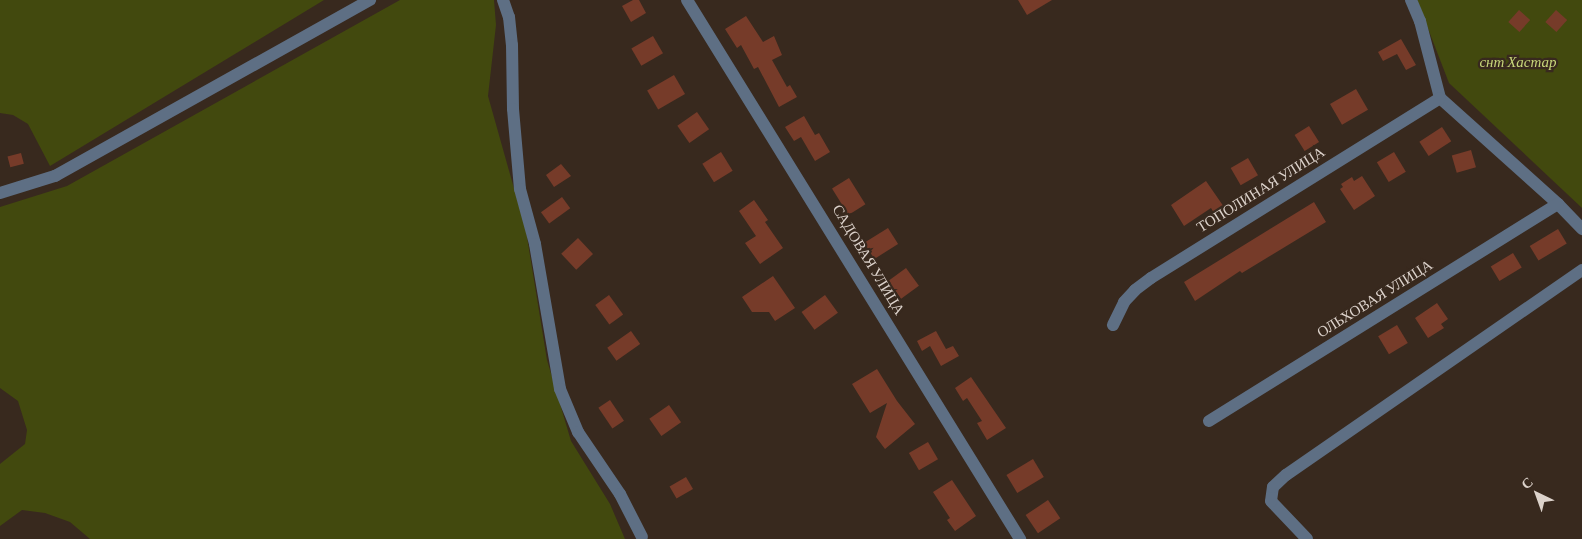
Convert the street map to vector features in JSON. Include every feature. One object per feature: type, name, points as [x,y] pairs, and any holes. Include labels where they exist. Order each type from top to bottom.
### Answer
[{"type":"street","points":[[0,193],[55,176],[370,0]]},
{"type":"street","points":[[503,0],[509,17],[512,45],[513,109],[520,189],[534,244],[560,389],[578,432],[620,494],[642,537]]},
{"type":"street","name":"САДОВАЯ УЛИЦА","points":[[688,0],[1020,539]]},
{"type":"street","points":[[1411,0],[1420,21],[1440,98],[1558,204],[1582,229]]},
{"type":"street","name":"ТОПОЛИНАЯ УЛИЦА","points":[[1112,325],[1124,302],[1134,290],[1151,278],[1440,98]]},
{"type":"street","name":"ОЛЬХОВАЯ УЛИЦА","points":[[1209,421],[1558,204]]},
{"type":"street","points":[[1306,539],[1271,501],[1273,486],[1286,475],[1582,270]]},
{"type":"green space","points":[[0,0],[324,0],[50,166],[28,124],[13,115],[0,113]]},
{"type":"green space","points":[[400,0],[494,0],[496,25],[488,96],[526,231],[547,360],[571,441],[610,504],[625,539],[90,539],[70,522],[45,513],[22,510],[0,526],[0,464],[25,444],[27,430],[18,401],[0,388],[0,207],[67,186]]},
{"type":"green space","name":"снт Хастар","points":[[1417,0],[1582,0],[1582,208],[1449,83]]},
{"type":"building","points":[[633,0],[639,0],[646,13],[631,22],[622,6]]},
{"type":"building","points":[[1018,0],[1052,0],[1027,15]]},
{"type":"building","points":[[1519,10],[1530,20],[1519,32],[1508,22]]},
{"type":"building","points":[[1556,10],[1567,20],[1556,32],[1545,22]]},
{"type":"building","points":[[746,16],[763,42],[774,36],[782,55],[772,60],[787,87],[790,85],[797,97],[779,107],[758,67],[754,69],[741,45],[737,48],[725,29]]},
{"type":"building","points":[[653,36],[663,53],[641,66],[631,48]]},
{"type":"building","points":[[1401,39],[1416,65],[1406,70],[1397,54],[1383,61],[1378,52]]},
{"type":"building","points":[[674,75],[685,94],[658,110],[647,90]]},
{"type":"building","points":[[1356,89],[1368,110],[1342,125],[1330,104]]},
{"type":"building","points":[[697,112],[709,129],[689,143],[677,126]]},
{"type":"building","points":[[804,116],[815,135],[819,133],[830,152],[815,161],[801,137],[794,141],[785,127]]},
{"type":"building","points":[[1309,126],[1319,142],[1305,151],[1295,135]]},
{"type":"building","points":[[1442,127],[1451,141],[1429,156],[1419,142]]},
{"type":"building","points":[[1471,150],[1476,167],[1457,173],[1452,156]]},
{"type":"building","points":[[721,152],[733,171],[714,182],[702,164]]},
{"type":"building","points":[[1394,152],[1406,172],[1389,182],[1377,162]]},
{"type":"building","points":[[21,153],[24,164],[10,167],[7,157]]},
{"type":"building","points":[[1248,158],[1258,175],[1241,185],[1231,168]]},
{"type":"building","points":[[561,164],[571,176],[554,187],[546,175]]},
{"type":"building","points":[[1362,176],[1375,196],[1354,210],[1340,189],[1343,187],[1341,184],[1352,177],[1354,181]]},
{"type":"building","points":[[849,178],[865,204],[848,215],[832,189]]},
{"type":"building","points":[[1206,181],[1224,207],[1214,213],[1211,208],[1184,226],[1171,205]]},
{"type":"building","points":[[562,197],[570,208],[549,224],[541,212]]},
{"type":"building","points":[[754,200],[768,220],[765,222],[783,248],[760,264],[745,243],[756,236],[739,211]]},
{"type":"building","points":[[1314,202],[1326,222],[1242,273],[1240,271],[1195,301],[1184,282]]},
{"type":"building","points":[[888,228],[898,244],[874,259],[864,243]]},
{"type":"building","points":[[1558,229],[1567,244],[1538,261],[1530,246]]},
{"type":"building","points":[[578,238],[593,254],[576,270],[561,254]]},
{"type":"building","points":[[1513,253],[1522,268],[1499,281],[1491,266]]},
{"type":"building","points":[[906,268],[919,286],[901,299],[888,281]]},
{"type":"building","points":[[773,276],[795,308],[775,321],[769,312],[752,312],[742,297]]},
{"type":"building","points":[[609,295],[623,314],[609,324],[595,305]]},
{"type":"building","points":[[825,295],[838,313],[814,330],[802,312]]},
{"type":"building","points":[[1437,303],[1448,319],[1441,324],[1444,328],[1428,338],[1415,318]]},
{"type":"building","points":[[1397,325],[1408,343],[1389,354],[1378,336]]},
{"type":"building","points":[[631,331],[640,344],[616,361],[607,348]]},
{"type":"building","points":[[936,331],[946,349],[953,346],[959,356],[941,366],[930,346],[922,351],[917,341]]},
{"type":"building","points":[[877,369],[897,401],[915,424],[885,449],[876,437],[887,403],[870,413],[852,384]]},
{"type":"building","points":[[971,377],[1006,428],[987,440],[977,423],[982,421],[967,398],[963,401],[955,388]]},
{"type":"building","points":[[610,400],[624,421],[612,429],[598,408]]},
{"type":"building","points":[[669,405],[681,422],[661,436],[649,419]]},
{"type":"building","points":[[928,442],[938,459],[919,470],[909,453]]},
{"type":"building","points":[[1033,459],[1044,477],[1017,493],[1006,475]]},
{"type":"building","points":[[686,477],[693,489],[677,499],[670,486]]},
{"type":"building","points":[[952,480],[976,516],[955,531],[947,520],[950,518],[933,492]]},
{"type":"building","points":[[1048,500],[1060,518],[1038,533],[1026,515]]}]
